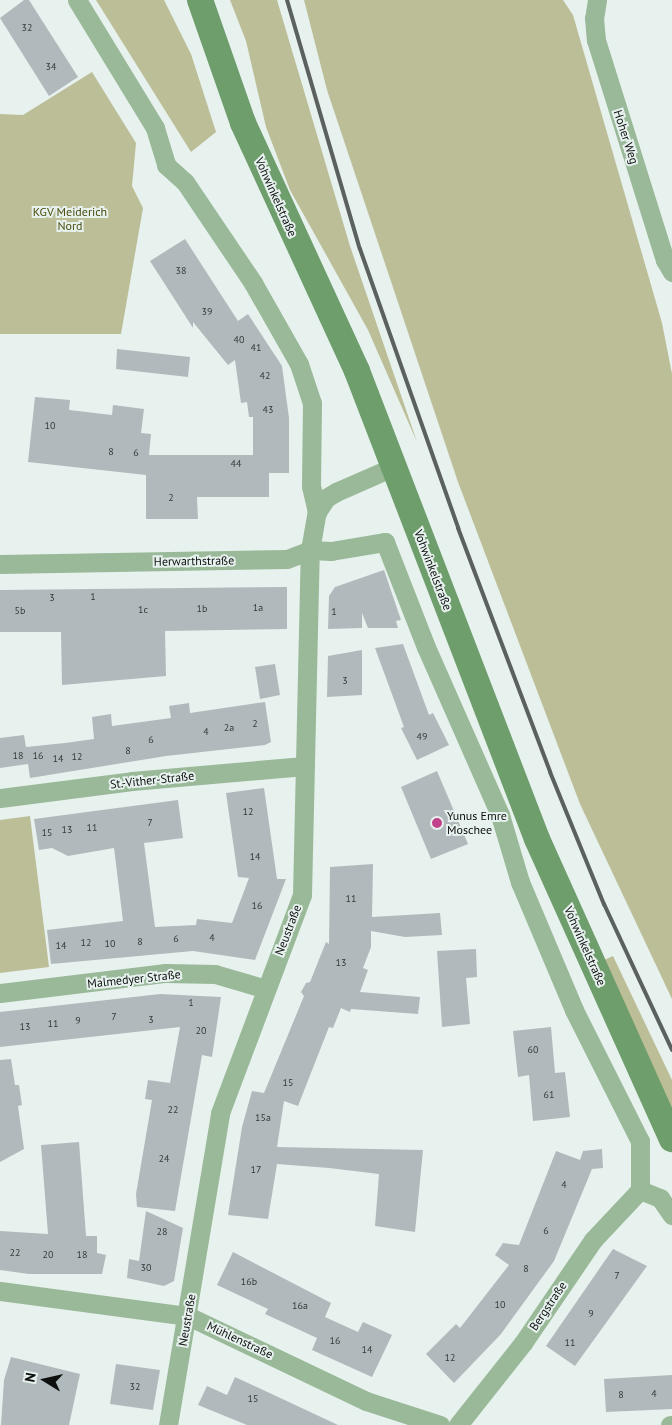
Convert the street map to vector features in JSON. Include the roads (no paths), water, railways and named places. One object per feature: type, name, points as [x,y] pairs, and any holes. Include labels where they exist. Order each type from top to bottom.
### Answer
[{"type":"main road","name":"Vohwinkelstraße","points":[[200,0],[243,123],[357,371],[537,839],[672,1139]]},
{"type":"street","points":[[76,0],[155,128],[166,165],[186,182],[227,244],[299,364],[312,403],[311,486],[317,512]]},
{"type":"street","name":"Hoher Weg","points":[[597,0],[594,18],[596,40],[665,260],[672,272]]},
{"type":"street","points":[[317,512],[326,498],[336,492],[393,467]]},
{"type":"street","name":"Neustraße","points":[[168,1425],[188,1316],[220,1113],[302,895],[310,550],[317,512]]},
{"type":"street","name":"Herwarthstraße","points":[[0,564],[287,559],[310,550],[331,551],[385,542],[426,647],[500,815],[520,882],[574,1010],[640,1141],[640,1190]]},
{"type":"street","name":"St.-Vither-Straße","points":[[0,798],[132,780],[304,766]]},
{"type":"street","name":"Malmedyer Straße","points":[[0,993],[166,973],[215,974],[266,989]]},
{"type":"street","points":[[640,1190],[660,1198],[672,1215]]},
{"type":"street","name":"Bergstraße","points":[[458,1425],[523,1343],[593,1240],[640,1190]]},
{"type":"street","name":"Mühlenstraße","points":[[0,1292],[188,1316],[366,1401],[440,1425]]},
{"type":"railway","points":[[287,0],[360,249],[458,528],[550,772],[604,904],[672,1050]]},
{"type":"place","name":"Yunus Emre Moschee","points":[[437,823]]},
{"type":"park label","name":"KGV Meiderich Nord","points":[[70,219]]}]
